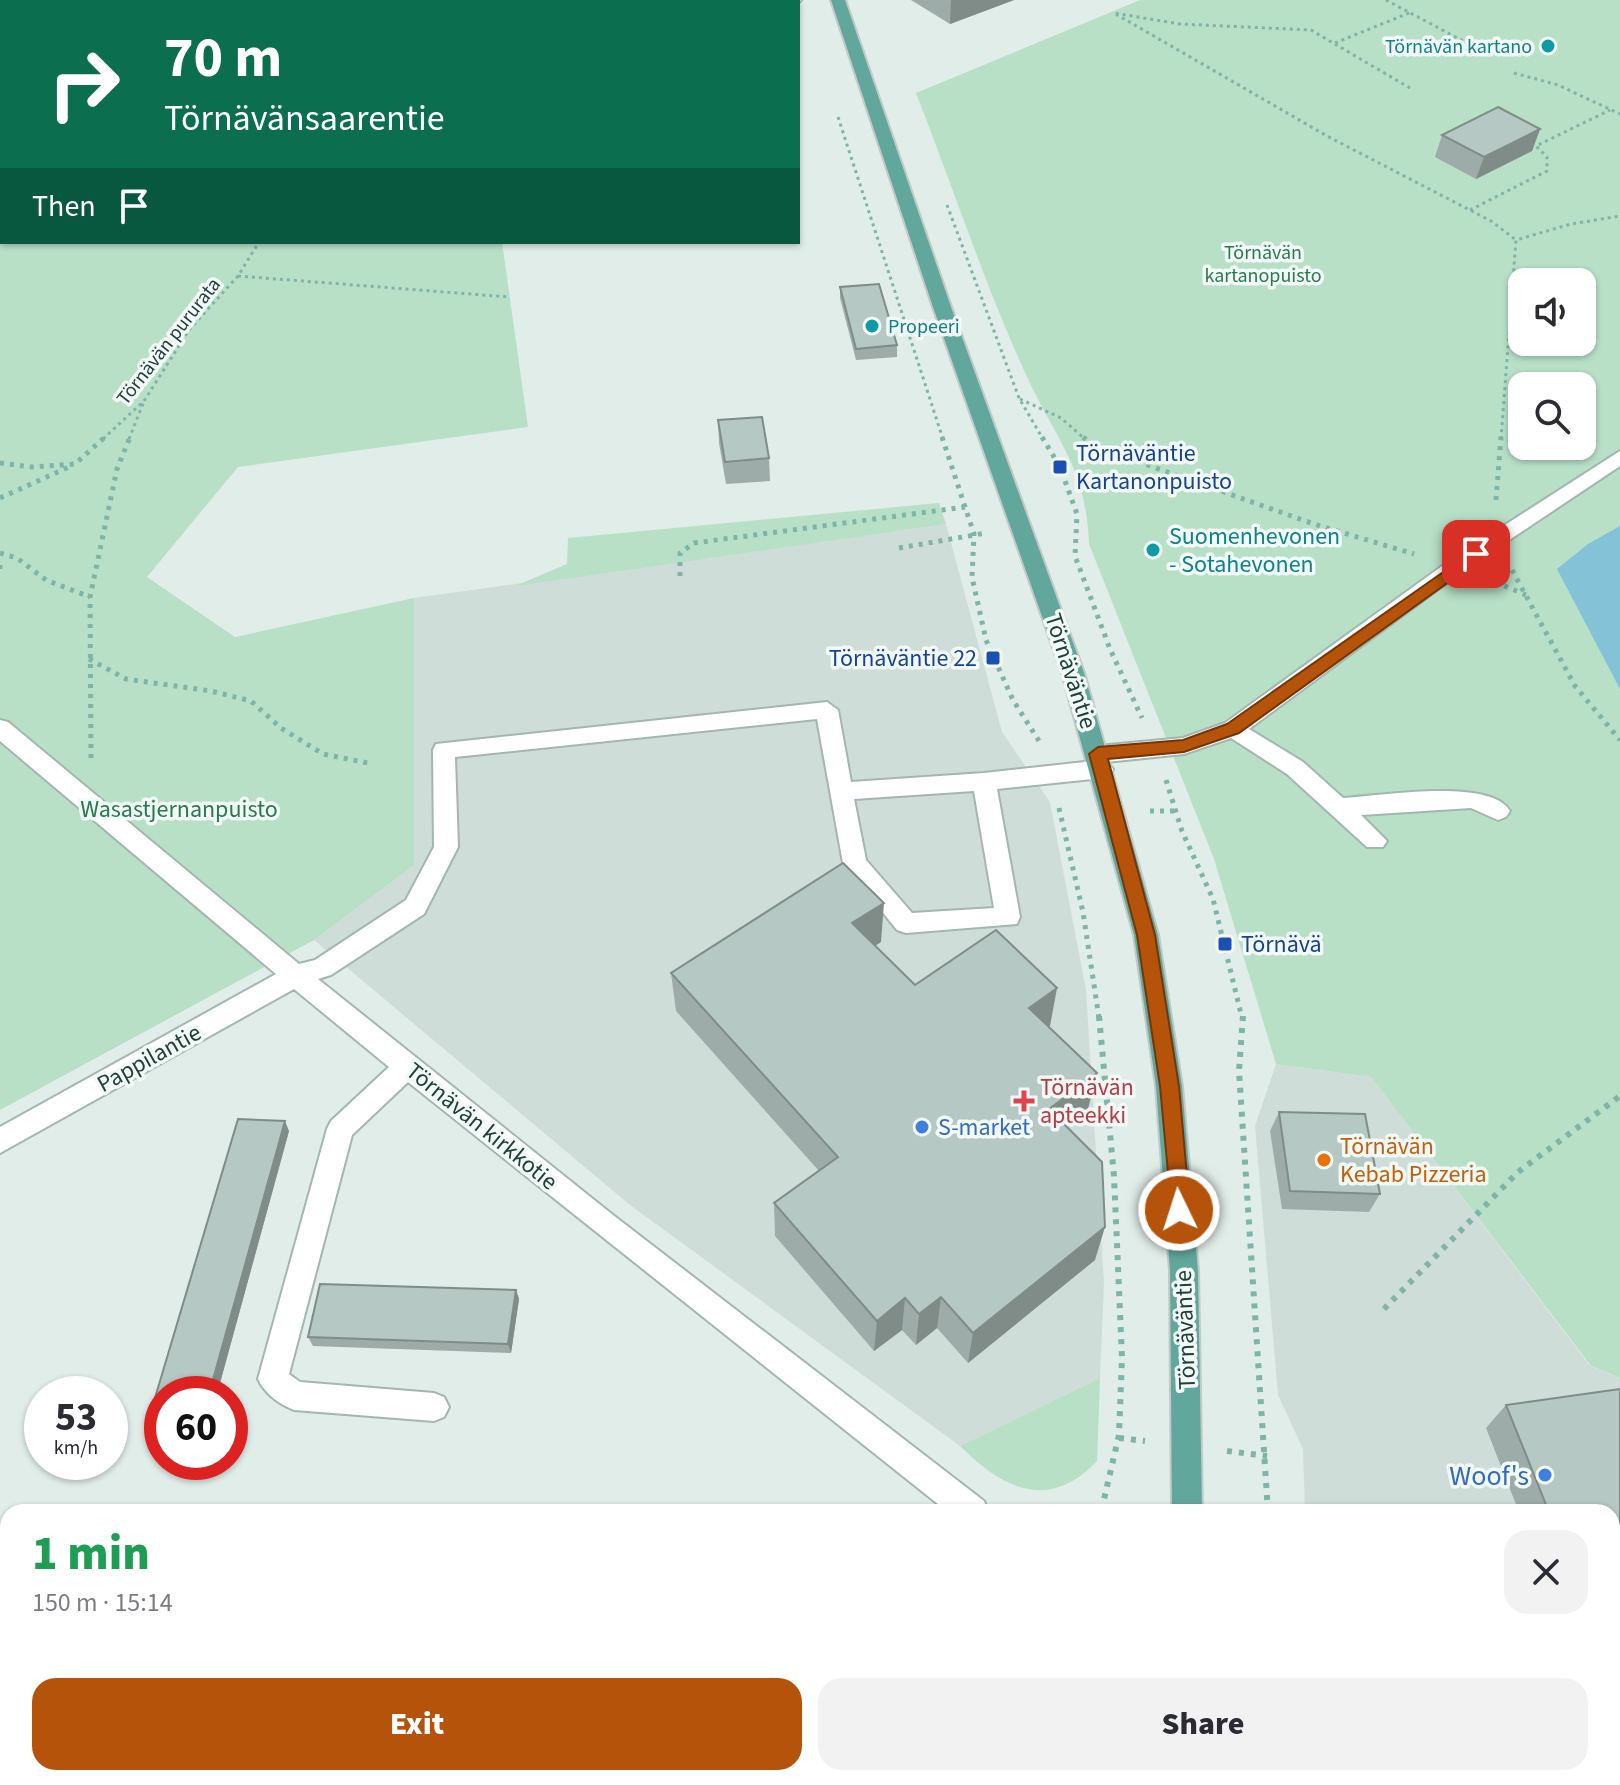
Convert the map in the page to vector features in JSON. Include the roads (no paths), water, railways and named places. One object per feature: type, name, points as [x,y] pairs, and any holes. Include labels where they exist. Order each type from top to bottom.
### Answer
[{"type":"main road","name":"Törnäväntie","points":[[838,0],[942,307],[1023,528],[1100,762],[1146,935],[1169,1086],[1184,1271],[1187,1504]]},
{"type":"street","points":[[984,782],[1008,917],[906,923],[855,863],[841,791],[1050,776],[1100,762],[1184,746],[1233,729],[1456,566],[1620,457]]},
{"type":"street","name":"Pappilantie","points":[[0,1141],[297,975],[322,968],[415,907],[446,847],[444,750],[827,710],[841,791]]},
{"type":"street","name":"Törnävän kirkkotie","points":[[0,728],[408,1066],[698,1300],[963,1504]]},
{"type":"street","points":[[1233,729],[1295,768],[1375,841]]},
{"type":"street","points":[[1340,807],[1473,799],[1498,811]]},
{"type":"street","points":[[408,1066],[340,1129],[273,1379],[294,1396],[434,1407]]},
{"type":"water","points":[[1620,526],[1620,689],[1557,569],[1588,544]]},
{"type":"place","name":"Törnävän kartano","points":[[1548,46]]},
{"type":"place","name":"Propeeri","points":[[872,326]]},
{"type":"place","name":"Törnäväntie Kartanonpuisto","points":[[1060,467]]},
{"type":"place","name":"Suomenhevonen - Sotahevonen","points":[[1153,550]]},
{"type":"place","name":"Törnäväntie 22","points":[[993,658]]},
{"type":"place","name":"Törnävä","points":[[1225,944]]},
{"type":"place","name":"Törnävän apteekki","points":[[1024,1101]]},
{"type":"place","name":"S-market","points":[[922,1127]]},
{"type":"place","name":"Törnävän Kebab Pizzeria","points":[[1324,1160]]},
{"type":"place","name":"Woof's","points":[[1545,1475]]},
{"type":"park label","name":"Törnävän kartanopuisto","points":[[1263,264]]},
{"type":"park label","name":"Wasastjernanpuisto","points":[[179,809]]}]
